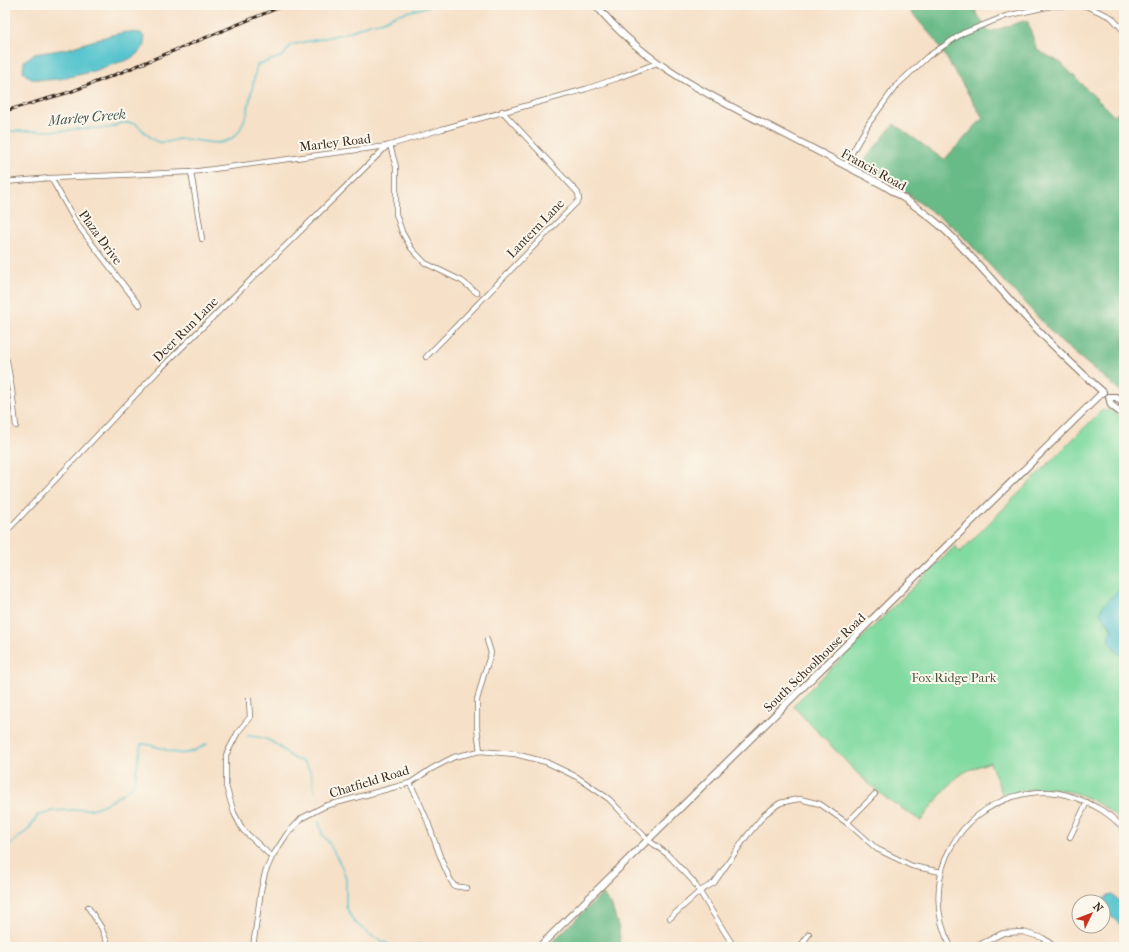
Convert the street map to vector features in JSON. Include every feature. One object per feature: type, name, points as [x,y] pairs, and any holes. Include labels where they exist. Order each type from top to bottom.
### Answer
[{"type":"street","name":"Francis Road","points":[[596,5],[630,42],[657,63],[704,93],[883,185],[906,199],[926,214],[946,231],[1045,337],[1078,369],[1109,397],[1116,398],[1124,404]]},
{"type":"street","points":[[845,165],[869,123],[896,86],[927,57],[963,33],[1006,16],[1051,6],[1086,6],[1111,17],[1124,31]]},
{"type":"street","name":"Marley Road","points":[[5,182],[51,178],[191,172],[388,146],[440,129],[586,89],[657,63]]},
{"type":"street","name":"Lantern Lane","points":[[426,356],[579,200],[578,193],[502,112]]},
{"type":"street","points":[[388,146],[396,167],[396,214],[402,232],[411,248],[425,263],[462,281],[477,293]]},
{"type":"street","name":"Deer Run Lane","points":[[5,533],[158,371],[388,146]]},
{"type":"street","points":[[191,172],[202,239]]},
{"type":"street","name":"Plaza Drive","points":[[51,178],[77,224],[138,305]]},
{"type":"street","points":[[5,358],[7,361],[12,390],[16,426]]},
{"type":"street","name":"South Schoolhouse Road","points":[[539,947],[1103,392]]},
{"type":"street","name":"Francis Road","points":[[1109,397],[1111,405],[1124,415]]},
{"type":"street","points":[[480,751],[477,728],[477,700],[491,653],[486,640]]},
{"type":"street","points":[[249,700],[250,717],[238,732],[226,755],[226,786],[234,813],[243,830],[272,857]]},
{"type":"street","name":"Chatfield Road","points":[[253,947],[261,890],[265,873],[272,857],[287,834],[302,818],[325,806],[410,783],[431,769],[454,757],[480,751],[515,754],[546,762],[577,778],[609,799],[648,840],[667,854],[693,881],[734,947]]},
{"type":"street","points":[[410,783],[430,828],[446,873],[454,886],[467,888]]},
{"type":"street","points":[[951,947],[942,927],[939,914],[938,897],[941,872],[954,841],[971,820],[982,812],[999,802],[1019,795],[1032,792],[1060,793],[1088,802],[1098,807],[1124,829]]},
{"type":"street","points":[[847,823],[875,794]]},
{"type":"street","points":[[670,918],[700,891],[714,883],[746,837],[765,814],[780,803],[800,799],[820,804],[847,823],[877,849],[912,866],[941,872]]},
{"type":"street","points":[[1070,837],[1088,802]]},
{"type":"street","points":[[88,907],[100,927],[109,947]]},
{"type":"street","points":[[975,947],[1003,933],[1023,932],[1044,938],[1055,947]]},
{"type":"street","points":[[800,947],[809,934]]},
{"type":"green space","points":[[905,5],[973,5],[978,16],[989,32],[1027,20],[1037,50],[1061,63],[1114,116],[1124,107],[1124,394],[1061,342],[955,228],[878,173],[864,161],[894,124],[944,160],[983,118],[936,41]]},
{"type":"green space","name":"Fox Ridge Park","points":[[1103,409],[1113,411],[1124,420],[1124,824],[1111,812],[1097,803],[1068,791],[1037,789],[1020,791],[1003,796],[990,762],[959,776],[938,797],[921,821],[886,798],[860,776],[793,706],[955,546],[960,552]]},
{"type":"green space","points":[[602,894],[611,904],[619,929],[622,947],[547,947]]},
{"type":"water","points":[[127,32],[141,33],[144,37],[145,45],[137,54],[127,60],[91,72],[60,79],[31,79],[23,72],[24,61],[34,54],[67,49],[111,35]]},
{"type":"water","points":[[1124,585],[1124,659],[1112,646],[1108,637],[1111,630],[1110,627],[1100,613],[1103,606]]},
{"type":"water","points":[[1111,895],[1113,895],[1124,905],[1124,928],[1111,916]]},
{"type":"waterway","name":"Marley Creek","points":[[5,131],[65,131],[74,129],[107,128],[113,127],[120,123],[135,123],[158,142],[167,142],[180,139],[212,143],[225,142],[237,134],[247,114],[257,65],[283,56],[291,45],[346,33],[372,23],[381,22],[396,15],[433,5]]},
{"type":"waterway","points":[[248,736],[263,738],[273,742],[296,760],[305,763],[312,778],[315,791]]},
{"type":"waterway","points":[[5,846],[11,844],[29,829],[38,815],[52,811],[91,809],[114,799],[124,792],[134,784],[141,744],[153,745],[175,753],[192,752],[207,744]]},
{"type":"waterway","points":[[319,822],[322,834],[329,843],[346,878],[346,907],[354,922],[372,936],[390,945],[400,947]]},
{"type":"waterway","points":[[402,947],[420,944],[425,947]]},
{"type":"railway","points":[[5,111],[70,92],[285,5]]}]
